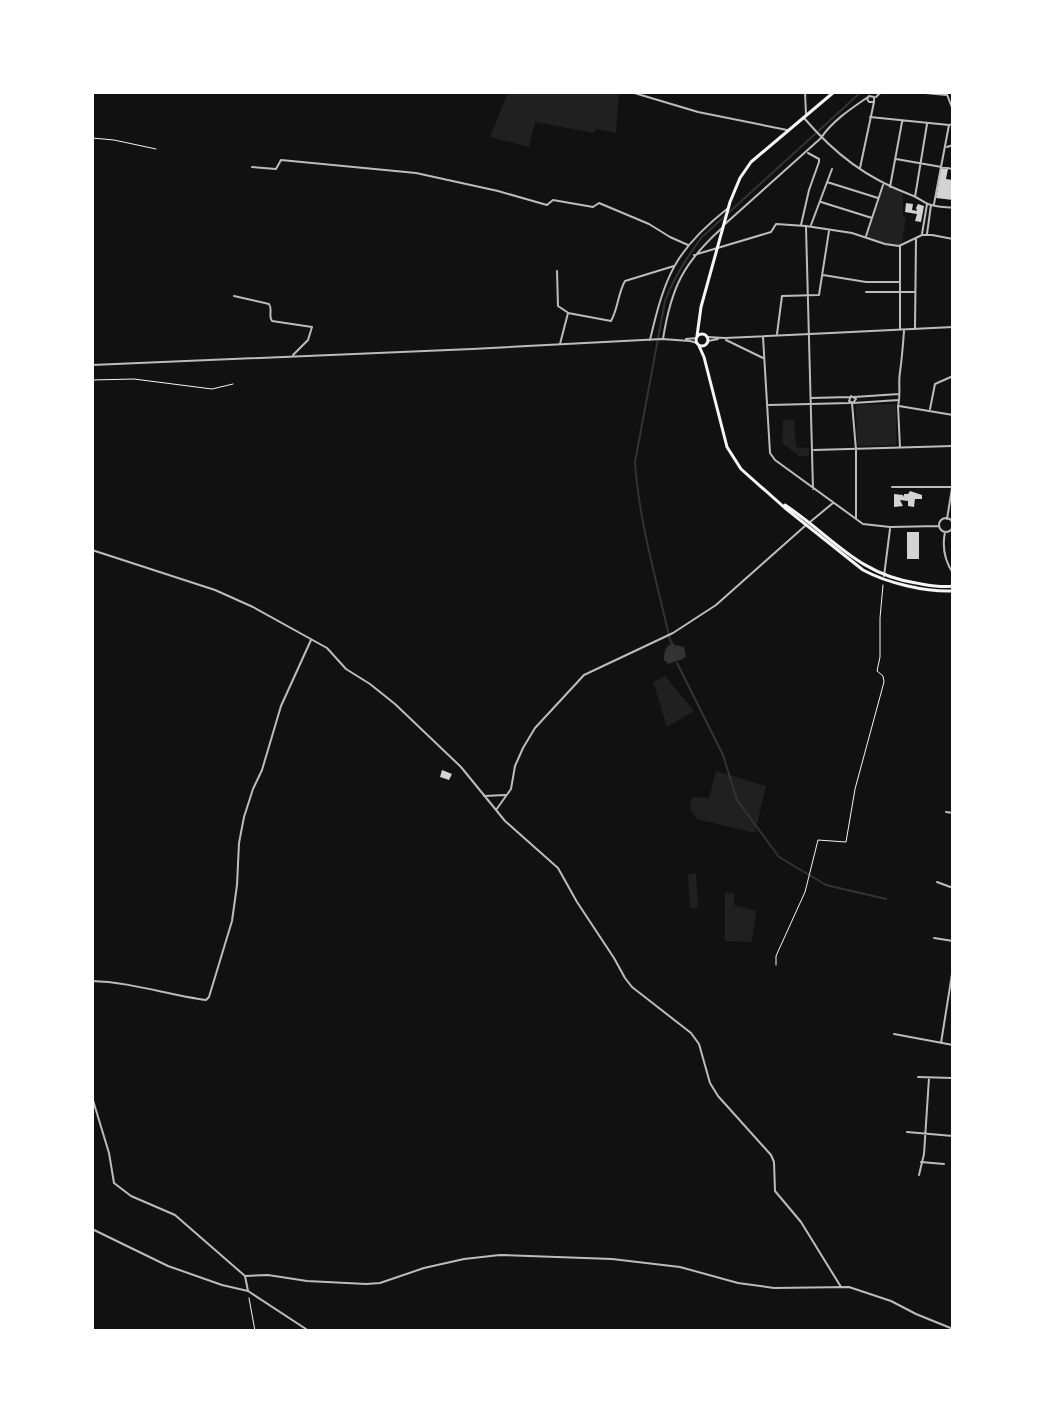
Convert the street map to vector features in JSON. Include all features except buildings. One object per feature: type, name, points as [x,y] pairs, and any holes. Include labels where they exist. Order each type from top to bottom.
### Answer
[{"type":"main road","points":[[834,92],[751,162],[740,178],[723,225],[701,307],[698,341],[722,429],[732,457],[741,469],[856,565],[917,587],[953,588]]},
{"type":"main road","points":[[698,325],[706,339],[704,357]]},
{"type":"main road","points":[[698,341],[706,339]]},
{"type":"main road","points":[[698,341],[706,339]]},
{"type":"street","points":[[631,92],[698,112],[789,131]]},
{"type":"street","points":[[805,92],[805,116],[821,137],[859,169],[890,188],[933,205],[953,208]]},
{"type":"street","points":[[662,339],[672,296],[694,255],[825,132],[876,92]]},
{"type":"street","points":[[859,169],[874,100],[881,92]]},
{"type":"street","points":[[915,92],[946,94],[953,110]]},
{"type":"street","points":[[868,97],[872,96],[874,100]]},
{"type":"street","points":[[868,97],[869,102],[874,100]]},
{"type":"street","points":[[870,117],[951,124],[927,235]]},
{"type":"street","points":[[890,188],[902,121]]},
{"type":"street","points":[[915,197],[927,123]]},
{"type":"street","points":[[945,147],[953,145]]},
{"type":"street","points":[[800,226],[819,162],[806,152]]},
{"type":"street","points":[[896,159],[953,169]]},
{"type":"street","points":[[252,167],[276,169],[281,160],[397,170],[498,191],[547,205],[553,200],[593,207],[599,203],[688,245]]},
{"type":"street","points":[[811,227],[832,169]]},
{"type":"street","points":[[827,182],[879,199]]},
{"type":"street","points":[[866,238],[884,184]]},
{"type":"street","points":[[820,201],[872,218]]},
{"type":"street","points":[[922,235],[927,203]]},
{"type":"street","points":[[651,340],[660,300],[674,266],[688,245],[728,209]]},
{"type":"street","points":[[694,255],[771,232],[776,224],[829,230],[885,244],[900,245],[922,235],[953,239]]},
{"type":"street","points":[[806,226],[813,489]]},
{"type":"street","points":[[777,336],[782,296],[819,295],[829,230]]},
{"type":"street","points":[[915,329],[916,238]]},
{"type":"street","points":[[900,245],[903,363],[898,406],[900,448]]},
{"type":"street","points":[[557,271],[558,306],[568,313],[611,321],[625,281],[674,266]]},
{"type":"street","points":[[822,275],[866,282],[900,282]]},
{"type":"street","points":[[866,292],[915,292]]},
{"type":"street","points":[[234,296],[269,304],[272,321],[312,327],[308,341],[292,356]]},
{"type":"street","points":[[560,345],[568,313]]},
{"type":"street","points":[[706,339],[953,327]]},
{"type":"street","points":[[763,336],[770,453],[775,460],[856,521],[870,526],[939,526]]},
{"type":"street","points":[[725,338],[764,359]]},
{"type":"street","points":[[92,365],[662,339],[698,341]]},
{"type":"street","points":[[930,410],[935,384],[953,376]]},
{"type":"street","points":[[811,398],[900,394]]},
{"type":"street","points":[[889,395],[890,401]]},
{"type":"street","points":[[852,397],[856,400],[852,403],[856,450],[856,521]]},
{"type":"street","points":[[820,398],[820,403]]},
{"type":"street","points":[[767,405],[900,400]]},
{"type":"street","points":[[898,406],[953,415]]},
{"type":"street","points":[[813,450],[953,446]]},
{"type":"street","points":[[947,519],[953,482]]},
{"type":"street","points":[[892,487],[952,487]]},
{"type":"street","points":[[496,810],[511,789],[515,766],[535,728],[584,675],[673,633],[706,613],[833,503]]},
{"type":"street","points":[[947,519],[952,523],[952,528],[945,532],[939,526],[941,520],[947,519]]},
{"type":"street","points":[[884,577],[890,527]]},
{"type":"street","points":[[945,532],[944,546],[948,566],[953,573]]},
{"type":"street","points":[[944,546],[953,546]]},
{"type":"street","points":[[92,550],[215,590],[327,648],[346,669],[395,704],[461,767],[496,810],[558,868],[632,987],[691,1033],[699,1044],[710,1083],[771,1155],[775,1191],[801,1222],[841,1287]]},
{"type":"street","points":[[92,981],[116,982],[189,998],[206,1000],[209,997],[232,921],[244,817],[281,706],[311,639]]},
{"type":"street","points":[[484,796],[506,794]]},
{"type":"street","points":[[946,812],[953,813]]},
{"type":"street","points":[[937,882],[953,888]]},
{"type":"street","points":[[934,938],[953,941]]},
{"type":"street","points":[[941,1043],[953,970]]},
{"type":"street","points":[[945,1022],[953,1023]]},
{"type":"street","points":[[894,1034],[953,1045]]},
{"type":"street","points":[[918,1077],[953,1078]]},
{"type":"street","points":[[919,1175],[929,1078]]},
{"type":"street","points":[[92,1097],[109,1153],[114,1183],[131,1196],[175,1215],[245,1276],[248,1291]]},
{"type":"street","points":[[907,1132],[953,1136]]},
{"type":"street","points":[[921,1162],[944,1164]]},
{"type":"street","points":[[92,1229],[168,1266],[248,1291],[309,1331]]},
{"type":"street","points":[[245,1276],[268,1275],[307,1281],[366,1284],[380,1283],[454,1261],[500,1255],[612,1259],[685,1268],[738,1283],[774,1288],[849,1287],[879,1296],[953,1329]]},
{"type":"path","points":[[92,138],[156,149]]},
{"type":"path","points":[[92,380],[134,379],[212,389],[233,384]]},
{"type":"path","points":[[776,965],[776,956],[805,892],[818,840],[846,842],[855,789],[884,682],[877,671],[884,577]]},
{"type":"path","points":[[248,1291],[255,1331]]},
{"type":"shaded area","points":[[508,92],[619,92],[616,133],[596,129],[594,133],[535,122],[529,147],[490,137]]},
{"type":"shaded area","points":[[884,184],[903,193],[903,217],[906,218],[899,246],[866,238]]},
{"type":"shaded area","points":[[896,404],[896,445],[857,446],[856,405]]},
{"type":"shaded area","points":[[783,420],[794,420],[796,447],[809,448],[809,456],[799,456],[782,443]]},
{"type":"shaded area","points":[[671,644],[684,647],[686,656],[668,664],[664,653]]},
{"type":"shaded area","points":[[665,676],[694,711],[667,727],[653,682]]},
{"type":"shaded area","points":[[716,771],[766,786],[755,833],[697,819],[690,808],[692,797],[709,798]]},
{"type":"shaded area","points":[[696,873],[698,908],[690,908],[688,874]]},
{"type":"shaded area","points":[[725,892],[734,893],[734,905],[756,911],[752,942],[725,941]]},
{"type":"waterway","points":[[674,646],[649,552],[635,462],[665,301],[681,268],[702,237],[861,92]]},
{"type":"waterway","points":[[677,663],[723,755],[737,800],[779,857],[826,885],[886,899]]}]
